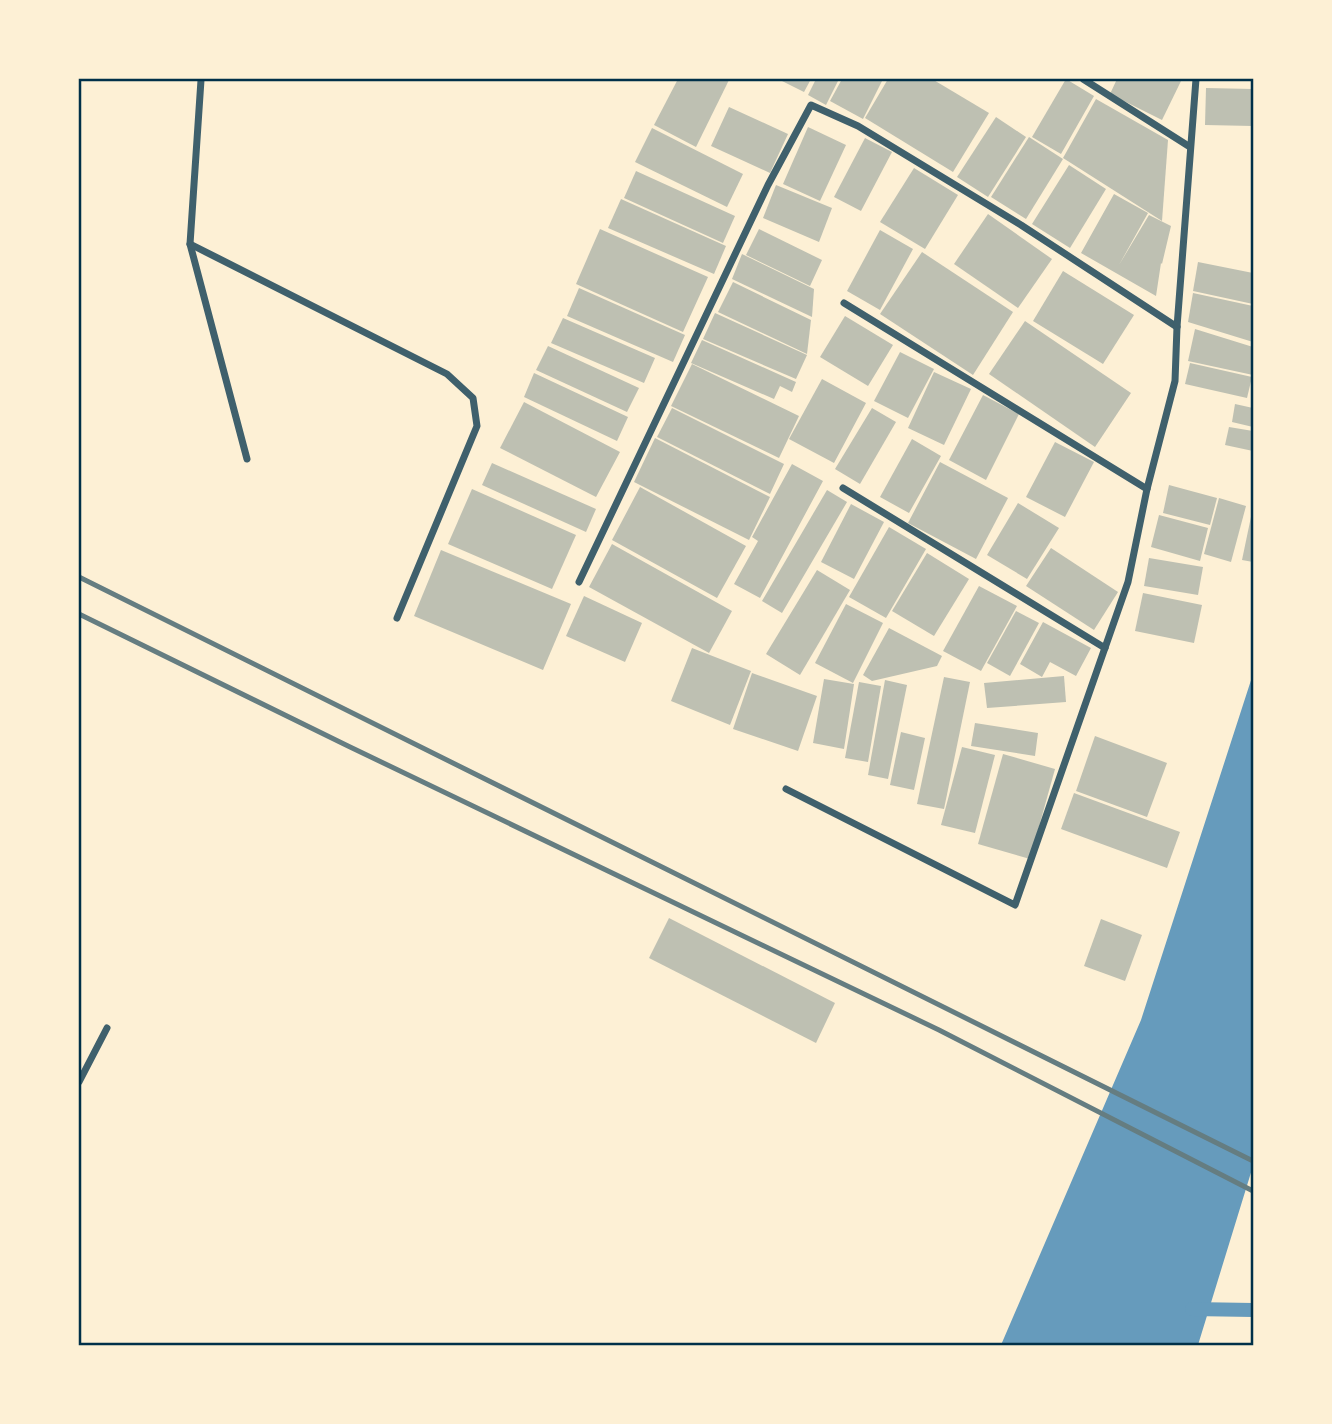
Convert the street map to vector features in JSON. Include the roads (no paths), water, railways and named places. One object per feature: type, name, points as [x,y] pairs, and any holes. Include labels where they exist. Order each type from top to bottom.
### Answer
[{"type":"street","points":[[201,79],[190,244],[247,459]]},
{"type":"street","points":[[1083,79],[1189,147]]},
{"type":"street","points":[[786,789],[1015,905],[1128,582],[1147,489],[1175,381],[1189,147],[1196,79]]},
{"type":"street","points":[[579,582],[768,185],[811,105],[858,125],[1021,225],[1177,327]]},
{"type":"street","points":[[190,244],[447,374],[473,398],[477,426],[397,618]]},
{"type":"street","points":[[844,303],[1147,489]]},
{"type":"street","points":[[843,488],[1105,648]]},
{"type":"street","points":[[79,1082],[107,1028]]},
{"type":"water","points":[[1253,674],[1253,1166],[1198,1345],[1001,1345],[1141,1020]]},
{"type":"waterway","points":[[1192,1309],[1253,1310]]},
{"type":"railway","points":[[79,577],[1253,1161]]},
{"type":"railway","points":[[79,614],[939,1030],[1253,1191]]}]
